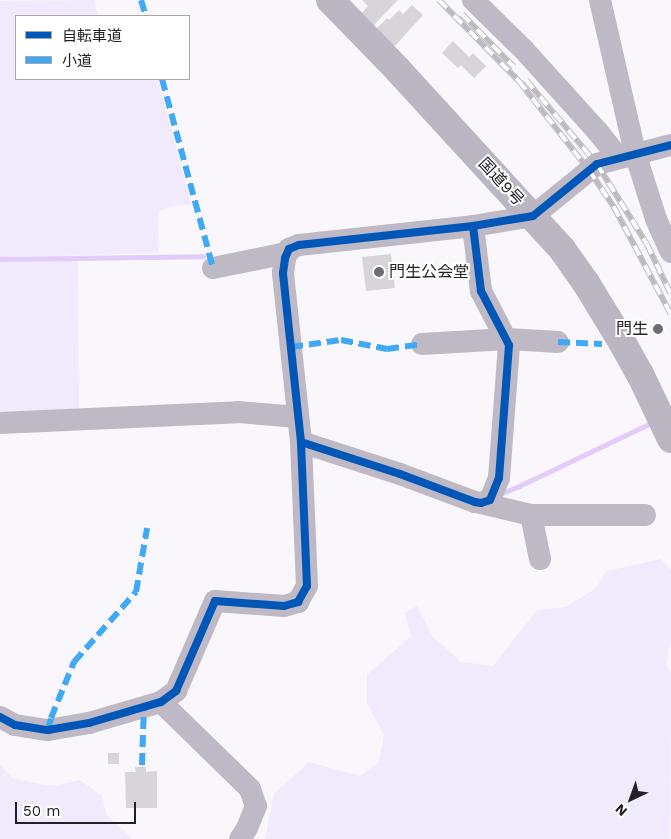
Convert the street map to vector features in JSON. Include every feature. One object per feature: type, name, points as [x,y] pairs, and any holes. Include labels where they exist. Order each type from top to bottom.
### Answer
[{"type":"highway","name":"国道9号","points":[[330,0],[534,216],[562,249],[599,304],[640,374],[671,439]]},
{"type":"street","points":[[474,0],[530,57],[598,132],[627,155]]},
{"type":"street","points":[[600,0],[627,155],[671,252]]},
{"type":"street","points":[[0,717],[15,725],[48,730],[89,723],[162,702],[176,691],[215,601],[284,606],[298,602],[306,586],[299,429],[283,273],[287,253],[292,247],[474,226],[534,216],[589,170],[605,161],[671,145]]},
{"type":"street","points":[[474,226],[481,291],[509,345],[505,415],[498,478],[490,500],[481,503]]},
{"type":"street","points":[[213,268],[287,253]]},
{"type":"street","points":[[422,344],[507,339],[558,342]]},
{"type":"street","points":[[0,423],[238,412],[299,429],[362,460],[481,503],[531,515],[645,515]]},
{"type":"street","points":[[531,515],[540,559]]},
{"type":"street","points":[[162,702],[250,789],[256,806],[240,839]]},
{"type":"shaded area","points":[[94,0],[98,15],[15,15],[15,80],[158,80],[191,204],[172,206],[158,212],[159,253],[0,257],[0,1]]},
{"type":"shaded area","points":[[75,259],[78,262],[79,409],[0,420],[0,262]]},
{"type":"shaded area","points":[[661,559],[671,570],[671,640],[666,664],[671,673],[670,839],[265,839],[274,794],[309,762],[360,776],[379,762],[384,735],[367,703],[367,675],[411,636],[405,613],[417,606],[432,636],[461,662],[493,666],[537,610],[566,607],[595,589],[607,571]]},
{"type":"shaded area","points":[[0,764],[13,779],[52,786],[80,780],[102,796],[106,814],[132,839],[0,839]]},
{"type":"building","points":[[362,0],[398,0],[372,27],[360,15],[368,6]]},
{"type":"building","points":[[412,5],[423,15],[393,48],[374,31],[387,18],[389,20],[399,10],[403,14]]},
{"type":"building","points":[[453,41],[469,57],[473,53],[486,66],[474,78],[461,65],[458,68],[442,53]]},
{"type":"building","name":"門生公会堂","points":[[391,254],[395,288],[366,291],[362,257]]},
{"type":"building","points":[[108,753],[119,753],[119,764],[108,764]]},
{"type":"building","points":[[135,767],[146,767],[146,772],[157,771],[157,808],[126,808],[125,772],[136,772]]},
{"type":"waterway","points":[[0,259],[203,256]]},
{"type":"waterway","points":[[502,493],[647,425]]},
{"type":"railway","points":[[439,0],[519,81],[589,170],[614,207],[671,314]]},
{"type":"railway","points":[[462,14],[514,67]]},
{"type":"railway","points":[[526,80],[597,164],[647,244],[671,294]]},
{"type":"marked path","points":[[141,0],[146,15]]},
{"type":"marked path","points":[[162,80],[213,268]]},
{"type":"marked path","points":[[291,347],[341,340],[387,349],[422,344]]},
{"type":"marked path","points":[[558,342],[602,344]]},
{"type":"marked path","points":[[48,730],[74,662],[136,592],[147,528]]},
{"type":"marked path","points":[[142,765],[144,706]]},
{"type":"cycle path","points":[[0,717],[15,725],[48,730],[89,723],[161,702],[176,691],[215,601],[284,606],[298,602],[307,586],[301,442],[283,273],[285,258],[289,249],[299,245],[473,226],[533,216],[597,164],[671,145]]},
{"type":"cycle path","points":[[301,442],[400,474],[475,502],[481,503],[490,500],[499,478],[509,345],[481,291],[473,226]]},
{"type":"place","name":"門生公会堂","points":[[379,272]]},
{"type":"place","name":"門生","points":[[658,329]]}]
